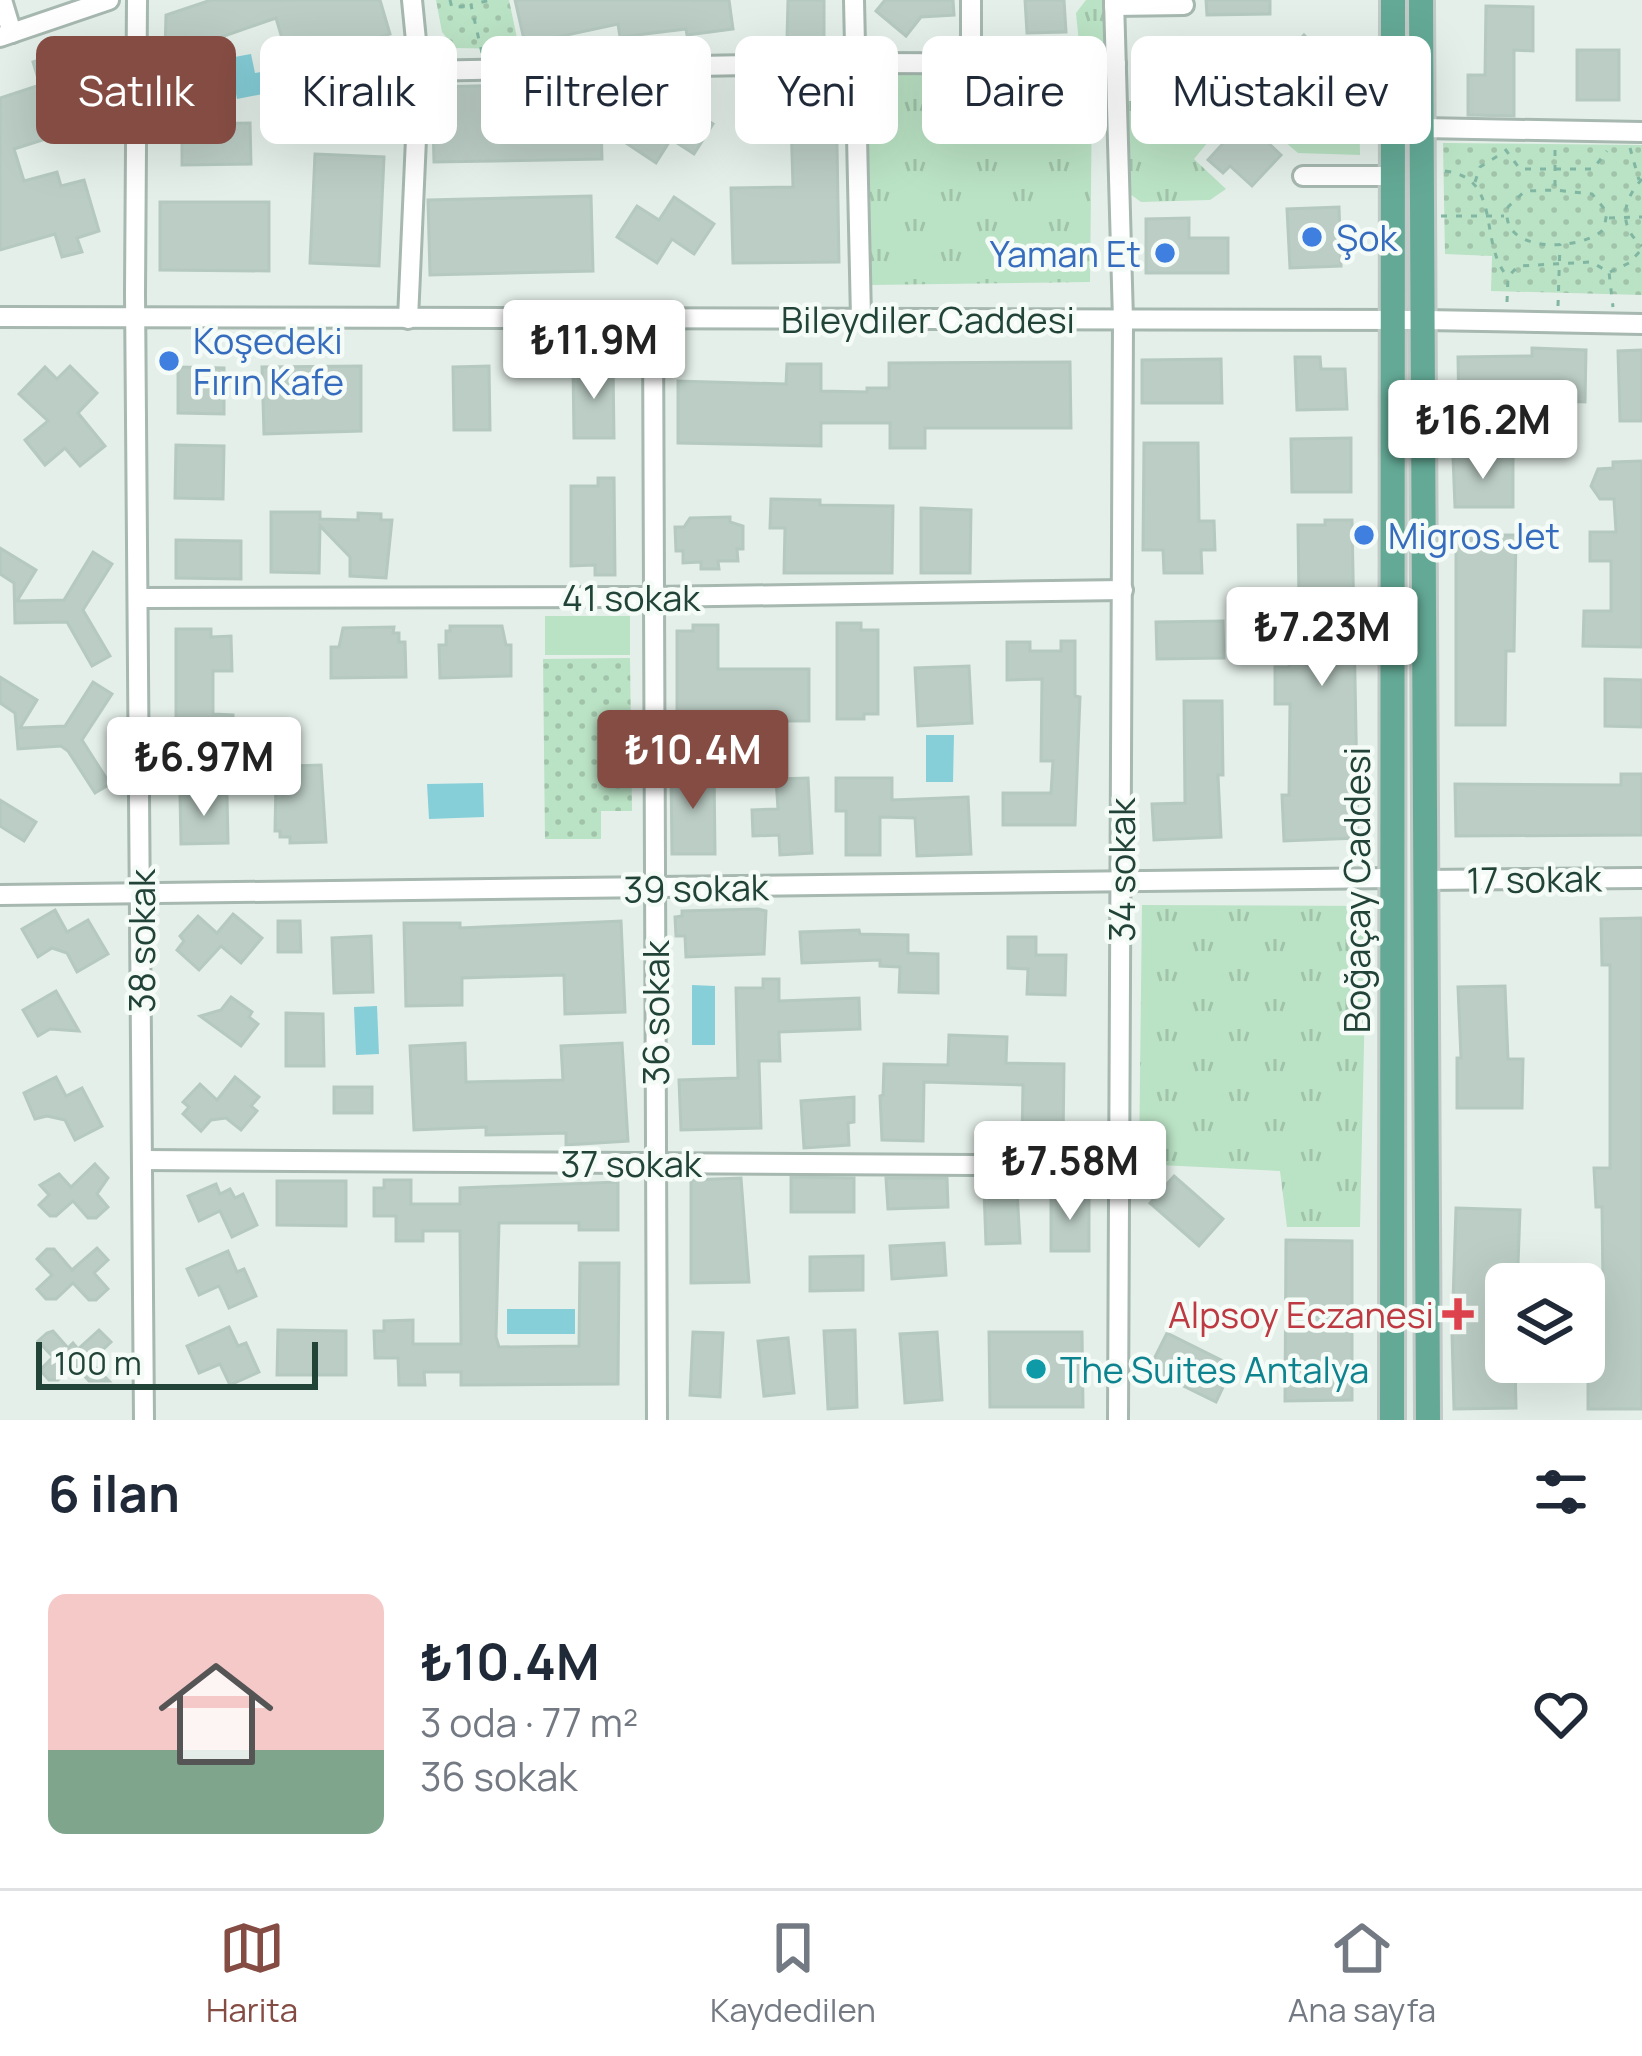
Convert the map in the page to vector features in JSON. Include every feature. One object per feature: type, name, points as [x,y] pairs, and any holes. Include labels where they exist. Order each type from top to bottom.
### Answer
[{"type":"main road","name":"Boğaçay Caddesi","points":[[1393,0],[1393,1420]]},
{"type":"main road","name":"Boğaçay Caddesi","points":[[1421,0],[1422,36]]},
{"type":"main road","name":"Boğaçay Caddesi","points":[[1423,144],[1428,1420]]},
{"type":"street","points":[[2,0],[6,35],[110,0]]},
{"type":"street","name":"38 sokak","points":[[137,0],[144,1420]]},
{"type":"street","points":[[412,0],[416,36]]},
{"type":"street","points":[[854,0],[856,36]]},
{"type":"street","points":[[971,0],[971,36]]},
{"type":"street","points":[[1114,3],[1184,4]]},
{"type":"street","name":"34 sokak","points":[[1114,3],[1124,320],[1118,1420]]},
{"type":"street","points":[[1107,64],[1115,64]]},
{"type":"street","points":[[1431,128],[1608,131],[1636,138]]},
{"type":"street","points":[[408,319],[416,144]]},
{"type":"street","points":[[859,144],[861,318]]},
{"type":"street","points":[[1303,176],[1392,176]]},
{"type":"street","name":"Bileydiler Caddesi","points":[[0,317],[1642,324]]},
{"type":"street","name":"36 sokak","points":[[652,319],[657,1420]]},
{"type":"street","name":"41 sokak","points":[[138,598],[652,598],[1123,590]]},
{"type":"street","name":"39 sokak","points":[[0,895],[1391,878]]},
{"type":"street","name":"17 sokak","points":[[1425,880],[1642,878]]},
{"type":"street","name":"37 sokak","points":[[142,1160],[1120,1166]]},
{"type":"path","points":[[451,0],[452,8],[490,0]]},
{"type":"path","points":[[471,4],[481,45]]},
{"type":"path","points":[[1554,130],[1556,190]]},
{"type":"path","points":[[1474,184],[1480,167],[1505,151],[1520,169],[1593,169],[1606,155],[1608,131]]},
{"type":"path","points":[[1610,272],[1629,263],[1642,248],[1631,237],[1625,218],[1630,194],[1640,180],[1636,138]]},
{"type":"path","points":[[1423,169],[1457,172],[1482,194],[1489,215],[1490,246],[1508,277],[1507,322]]},
{"type":"path","points":[[1556,190],[1592,194],[1603,203],[1607,218],[1597,237],[1531,243],[1517,238],[1505,216],[1525,191],[1556,190]]},
{"type":"path","points":[[1424,216],[1505,216]]},
{"type":"path","points":[[1607,218],[1642,217]]},
{"type":"path","points":[[1558,323],[1560,242]]},
{"type":"path","points":[[1508,277],[1518,266],[1591,262],[1610,272],[1613,324]]},
{"type":"green space","points":[[436,0],[509,0],[517,36],[481,36],[481,48],[457,48],[457,36],[442,32]]},
{"type":"green space","points":[[1086,0],[1108,0],[1110,43],[1107,36],[1078,36],[1076,13]]},
{"type":"green space","points":[[898,73],[922,74],[922,144],[1091,144],[1090,282],[870,285],[867,144],[898,144]]},
{"type":"green space","points":[[1127,101],[1131,101],[1131,144],[1206,144],[1194,159],[1226,189],[1210,200],[1141,202],[1130,194]]},
{"type":"green space","points":[[1443,143],[1642,145],[1642,295],[1491,291],[1492,256],[1445,254]]},
{"type":"green space","points":[[1287,144],[1360,144],[1360,155],[1298,153]]},
{"type":"green space","points":[[545,616],[630,616],[630,655],[545,655]]},
{"type":"green space","points":[[630,658],[632,811],[601,811],[601,839],[545,839],[543,659]]},
{"type":"green space","points":[[1142,905],[1367,906],[1360,1227],[1287,1227],[1280,1171],[1139,1164]]},
{"type":"water","points":[[251,54],[255,73],[260,72],[260,95],[237,99],[236,57]]},
{"type":"water","points":[[926,735],[954,735],[953,782],[926,782]]},
{"type":"water","points":[[483,783],[484,817],[429,819],[427,784]]},
{"type":"water","points":[[692,985],[715,986],[715,1045],[692,1045]]},
{"type":"water","points":[[377,1006],[379,1054],[356,1055],[354,1007]]},
{"type":"water","points":[[507,1309],[575,1309],[575,1334],[507,1334]]},
{"type":"building","points":[[211,0],[380,0],[390,34],[281,36],[276,18],[224,36],[165,36],[166,15]]},
{"type":"building","points":[[515,0],[729,0],[733,29],[620,36],[618,24],[562,36],[523,36]]},
{"type":"building","points":[[788,0],[824,0],[824,36],[787,36]]},
{"type":"building","points":[[885,0],[953,0],[954,15],[921,17],[906,36],[876,11]]},
{"type":"building","points":[[1025,0],[1064,0],[1066,32],[1027,33]]},
{"type":"building","points":[[1206,0],[1270,0],[1270,14],[1207,15]]},
{"type":"building","points":[[1486,6],[1533,7],[1533,51],[1514,50],[1514,116],[1468,115],[1468,75],[1485,75]]},
{"type":"building","points":[[1577,50],[1619,50],[1619,100],[1577,100]]},
{"type":"building","points":[[36,86],[36,142],[14,149],[24,181],[57,172],[61,186],[84,180],[99,231],[77,238],[82,252],[62,257],[55,234],[0,250],[0,98]]},
{"type":"building","points":[[457,86],[481,86],[481,144],[602,144],[602,159],[434,162],[434,144],[457,144]]},
{"type":"building","points":[[236,123],[250,123],[251,164],[182,165],[182,144],[236,144]]},
{"type":"building","points":[[628,144],[668,144],[656,163]]},
{"type":"building","points":[[679,144],[700,144],[694,154]]},
{"type":"building","points":[[792,144],[837,144],[839,262],[733,263],[731,188],[793,187]]},
{"type":"building","points":[[1223,144],[1269,144],[1281,155],[1252,186],[1230,166],[1223,173],[1208,160]]},
{"type":"building","points":[[315,154],[384,157],[379,266],[310,263]]},
{"type":"building","points":[[591,196],[593,271],[430,275],[428,200]]},
{"type":"building","points":[[674,197],[714,224],[694,254],[672,239],[657,263],[617,237],[637,206],[659,220]]},
{"type":"building","points":[[160,202],[269,202],[269,271],[160,270]]},
{"type":"building","points":[[1339,207],[1341,266],[1290,268],[1287,209]]},
{"type":"building","points":[[1189,218],[1189,238],[1228,238],[1228,273],[1146,273],[1146,219]]},
{"type":"building","points":[[1532,348],[1586,350],[1585,402],[1505,399],[1505,411],[1459,411],[1458,357],[1532,356]]},
{"type":"building","points":[[1642,350],[1642,421],[1620,421],[1618,351]]},
{"type":"building","points":[[1295,357],[1320,357],[1321,369],[1345,369],[1347,409],[1297,410]]},
{"type":"building","points":[[1221,359],[1222,403],[1142,403],[1142,360]]},
{"type":"building","points":[[1070,362],[1071,428],[925,428],[925,448],[890,448],[890,423],[821,423],[821,446],[678,443],[678,381],[786,384],[787,364],[821,364],[821,391],[867,392],[867,388],[889,388],[889,363]]},
{"type":"building","points":[[573,365],[613,365],[614,438],[574,438]]},
{"type":"building","points":[[70,366],[97,393],[78,413],[105,446],[80,466],[65,448],[45,465],[25,440],[48,421],[19,394],[45,367],[57,379]]},
{"type":"building","points":[[361,366],[361,431],[264,434],[262,367]]},
{"type":"building","points":[[489,366],[490,430],[454,430],[453,367]]},
{"type":"building","points":[[178,367],[224,368],[224,414],[178,413]]},
{"type":"building","points":[[1351,438],[1351,492],[1292,492],[1291,439]]},
{"type":"building","points":[[1144,443],[1198,443],[1199,521],[1214,521],[1215,550],[1201,550],[1202,573],[1164,573],[1163,550],[1143,550]]},
{"type":"building","points":[[176,445],[224,446],[223,499],[175,498]]},
{"type":"building","points":[[1453,457],[1513,457],[1513,507],[1455,507]]},
{"type":"building","points":[[1642,461],[1642,647],[1583,646],[1584,611],[1611,611],[1611,561],[1590,561],[1590,532],[1616,532],[1614,499],[1600,499],[1591,486],[1598,469],[1613,468],[1613,462]]},
{"type":"building","points":[[598,478],[614,478],[615,575],[595,575],[595,565],[571,566],[571,486],[598,486]]},
{"type":"building","points":[[771,499],[893,506],[892,573],[784,573],[785,528],[770,528]]},
{"type":"building","points":[[921,508],[971,510],[970,573],[921,573]]},
{"type":"building","points":[[271,512],[320,512],[320,519],[358,520],[358,513],[381,514],[381,520],[392,520],[386,578],[350,576],[350,557],[320,526],[319,573],[271,572]]},
{"type":"building","points":[[730,517],[730,522],[743,526],[738,561],[718,561],[719,569],[701,569],[701,562],[683,563],[683,551],[676,551],[675,527],[684,527],[690,518]]},
{"type":"building","points":[[1325,520],[1352,520],[1358,838],[1284,841],[1282,795],[1289,795],[1290,704],[1275,704],[1275,667],[1289,667],[1288,601],[1299,601],[1298,525],[1325,525]]},
{"type":"building","points":[[1456,535],[1516,535],[1514,651],[1506,651],[1505,725],[1456,725]]},
{"type":"building","points":[[176,540],[241,541],[241,579],[176,578]]},
{"type":"building","points":[[0,548],[36,570],[17,601],[64,600],[93,552],[112,564],[83,610],[110,656],[92,666],[67,622],[15,623],[14,583],[0,574]]},
{"type":"building","points":[[1223,621],[1224,658],[1157,659],[1156,622]]},
{"type":"building","points":[[837,623],[861,623],[861,630],[878,630],[878,714],[837,719]]},
{"type":"building","points":[[693,625],[718,625],[718,669],[809,669],[809,721],[695,721],[695,716],[677,716],[677,631],[693,631]]},
{"type":"building","points":[[450,626],[502,626],[506,645],[511,645],[511,676],[440,678],[439,645],[446,645]]},
{"type":"building","points":[[394,627],[399,642],[405,642],[406,677],[331,678],[331,647],[339,647],[343,628]]},
{"type":"building","points":[[176,629],[211,629],[211,637],[231,636],[232,671],[213,671],[213,714],[233,715],[233,755],[213,755],[213,763],[176,762]]},
{"type":"building","points":[[1061,641],[1075,641],[1075,696],[1080,697],[1075,825],[1003,825],[1003,793],[1051,793],[1053,761],[1041,761],[1042,679],[1007,680],[1007,642],[1030,642],[1030,651],[1061,651]]},
{"type":"building","points":[[969,666],[972,723],[918,726],[915,668]]},
{"type":"building","points":[[0,677],[37,700],[20,728],[65,726],[93,682],[112,694],[82,740],[110,784],[95,793],[61,746],[18,749],[15,713],[0,703]]},
{"type":"building","points":[[1605,679],[1642,680],[1642,727],[1605,726]]},
{"type":"building","points":[[1184,701],[1222,701],[1221,837],[1154,840],[1152,804],[1185,803]]},
{"type":"building","points":[[321,765],[326,842],[290,843],[290,837],[280,837],[280,831],[275,831],[276,781],[282,781],[282,775],[293,775],[293,766]]},
{"type":"building","points":[[714,770],[715,854],[672,854],[671,771]]},
{"type":"building","points":[[1621,774],[1642,774],[1642,835],[1456,836],[1455,784],[1621,785]]},
{"type":"building","points":[[808,778],[812,853],[780,855],[779,835],[753,836],[752,810],[778,809],[776,779]]},
{"type":"building","points":[[836,778],[892,778],[892,800],[968,797],[971,854],[917,856],[915,818],[880,817],[880,855],[846,855],[846,811],[836,811]]},
{"type":"building","points":[[227,795],[228,843],[181,844],[180,796]]},
{"type":"building","points":[[0,800],[36,822],[24,841],[0,826]]},
{"type":"building","points":[[55,910],[67,932],[88,920],[108,954],[77,972],[67,953],[52,948],[38,957],[22,929]]},
{"type":"building","points":[[682,911],[766,911],[764,954],[686,957],[685,936],[676,936],[675,917],[682,916]]},
{"type":"building","points":[[233,914],[262,938],[241,963],[221,946],[199,970],[177,950],[184,941],[180,936],[198,916],[217,933]]},
{"type":"building","points":[[1642,918],[1642,1409],[1588,1409],[1588,1383],[1605,1383],[1605,1263],[1594,1168],[1610,1168],[1610,965],[1602,965],[1601,919]]},
{"type":"building","points":[[278,921],[300,921],[301,952],[278,952]]},
{"type":"building","points":[[621,921],[625,1012],[565,1014],[564,975],[462,978],[462,1005],[406,1006],[404,923],[460,923],[460,928]]},
{"type":"building","points":[[859,930],[860,934],[908,935],[908,953],[938,954],[938,993],[899,992],[900,967],[880,966],[880,960],[802,963],[800,932]]},
{"type":"building","points":[[371,936],[373,992],[334,993],[332,938]]},
{"type":"building","points":[[1008,937],[1036,937],[1036,955],[1066,955],[1065,995],[1027,994],[1028,969],[1008,968]]},
{"type":"building","points":[[763,979],[779,979],[779,1001],[859,998],[860,1029],[779,1032],[780,1061],[759,1061],[761,1128],[681,1130],[679,1080],[738,1078],[736,988],[763,988]]},
{"type":"building","points":[[1505,986],[1508,1059],[1523,1059],[1522,1108],[1457,1108],[1458,987]]},
{"type":"building","points":[[56,991],[79,1031],[50,1029],[38,1036],[23,1010]]},
{"type":"building","points":[[231,997],[252,1012],[249,1017],[258,1024],[241,1046],[200,1016],[221,1010]]},
{"type":"building","points":[[286,1013],[323,1014],[324,1066],[286,1066]]},
{"type":"building","points":[[949,1035],[1007,1037],[1006,1063],[1064,1064],[1063,1140],[1022,1139],[1023,1085],[924,1082],[923,1141],[882,1140],[884,1064],[948,1065]]},
{"type":"building","points":[[465,1043],[466,1082],[563,1080],[561,1046],[622,1043],[628,1141],[566,1145],[566,1133],[486,1135],[486,1127],[414,1130],[410,1046]]},
{"type":"building","points":[[56,1077],[66,1096],[82,1088],[102,1126],[75,1140],[65,1120],[35,1119],[24,1093]]},
{"type":"building","points":[[235,1077],[259,1097],[251,1106],[257,1111],[241,1130],[226,1118],[211,1120],[201,1131],[183,1114],[189,1107],[183,1102],[200,1084],[217,1100]]},
{"type":"building","points":[[334,1087],[372,1087],[372,1113],[334,1113]]},
{"type":"building","points":[[854,1097],[849,1145],[804,1148],[801,1101]]},
{"type":"building","points":[[95,1164],[108,1178],[97,1194],[108,1207],[96,1218],[88,1218],[73,1201],[56,1216],[39,1205],[49,1195],[40,1185],[59,1174],[71,1187]]},
{"type":"building","points":[[1174,1176],[1223,1219],[1199,1246],[1150,1203]]},
{"type":"building","points":[[791,1177],[854,1178],[854,1212],[791,1212]]},
{"type":"building","points":[[741,1178],[749,1282],[691,1283],[691,1180]]},
{"type":"building","points":[[886,1178],[947,1178],[948,1207],[888,1209]]},
{"type":"building","points":[[384,1180],[411,1180],[411,1204],[460,1204],[460,1188],[618,1182],[618,1230],[579,1230],[579,1223],[499,1223],[496,1337],[499,1347],[579,1346],[580,1263],[619,1263],[618,1384],[461,1385],[461,1372],[424,1372],[425,1385],[399,1385],[398,1358],[375,1358],[374,1331],[384,1331],[384,1321],[413,1320],[413,1344],[461,1344],[460,1231],[423,1231],[423,1241],[396,1241],[396,1216],[374,1216],[374,1188],[384,1188]]},
{"type":"building","points":[[277,1181],[346,1181],[346,1226],[277,1225]]},
{"type":"building","points":[[216,1184],[220,1194],[230,1189],[235,1198],[243,1194],[257,1225],[232,1237],[220,1211],[199,1221],[188,1196]]},
{"type":"building","points":[[1017,1190],[1020,1243],[986,1244],[984,1191]]},
{"type":"building","points":[[1051,1194],[1089,1195],[1089,1251],[1051,1251]]},
{"type":"building","points":[[1456,1208],[1520,1210],[1518,1263],[1485,1263],[1485,1383],[1515,1383],[1516,1408],[1454,1409]]},
{"type":"building","points":[[1286,1240],[1352,1241],[1352,1400],[1285,1401]]},
{"type":"building","points":[[944,1243],[946,1275],[892,1279],[890,1246]]},
{"type":"building","points":[[97,1248],[108,1260],[94,1273],[108,1289],[96,1300],[89,1300],[73,1283],[56,1299],[46,1299],[37,1289],[52,1275],[37,1259],[47,1249],[54,1249],[72,1270]]},
{"type":"building","points":[[228,1251],[237,1272],[244,1269],[256,1296],[229,1308],[219,1286],[199,1295],[187,1269]]},
{"type":"building","points":[[863,1256],[863,1290],[810,1291],[810,1257]]},
{"type":"building","points":[[229,1327],[238,1346],[246,1343],[259,1372],[230,1385],[220,1364],[199,1373],[187,1346]]},
{"type":"building","points":[[99,1330],[111,1342],[90,1362],[109,1381],[89,1381],[74,1364],[58,1380],[49,1380],[40,1370],[53,1357],[38,1341],[47,1333],[53,1331],[68,1348],[73,1343],[78,1349]]},
{"type":"building","points":[[278,1330],[346,1331],[346,1375],[277,1375]]},
{"type":"building","points":[[855,1330],[857,1407],[828,1409],[824,1331]]},
{"type":"building","points":[[693,1332],[723,1333],[720,1397],[690,1395]]},
{"type":"building","points":[[937,1332],[942,1400],[905,1403],[900,1334]]},
{"type":"building","name":"The Suites Antalya","points":[[989,1332],[1082,1332],[1083,1407],[990,1407]]},
{"type":"building","points":[[1167,1333],[1233,1366],[1216,1402],[1149,1369]]},
{"type":"building","points":[[788,1338],[794,1393],[764,1396],[758,1341]]},
{"type":"place","name":"Şok","points":[[1312,237]]},
{"type":"place","name":"Yaman Et","points":[[1165,253]]},
{"type":"place","name":"Koşedeki Fırın Kafe","points":[[169,361]]},
{"type":"place","name":"Migros Jet","points":[[1364,535]]},
{"type":"place","name":"Alpsoy Eczanesi","points":[[1458,1314]]},
{"type":"place","name":"The Suites Antalya","points":[[1036,1369]]}]
